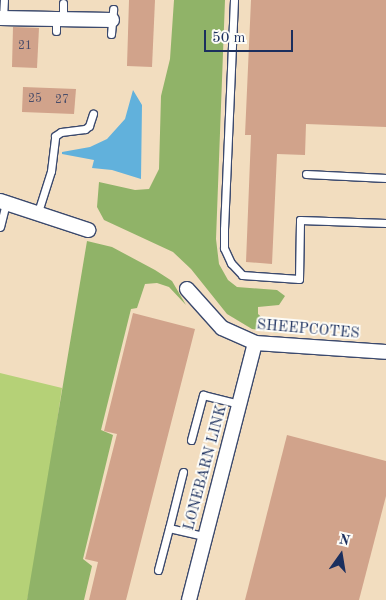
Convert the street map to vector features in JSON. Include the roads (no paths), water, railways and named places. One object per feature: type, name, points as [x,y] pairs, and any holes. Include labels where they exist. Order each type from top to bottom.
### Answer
[{"type":"street","points":[[1,18],[58,23],[112,21]]},
{"type":"street","points":[[3,201],[88,230]]},
{"type":"street","name":"SHEEPCOTES","points":[[187,290],[222,328],[255,344],[386,352]]},
{"type":"street","name":"LONEBARN LINK","points":[[189,600],[255,344]]},
{"type":"lane","points":[[1,18],[4,0]]},
{"type":"lane","points":[[234,0],[224,229],[224,248],[231,263],[242,275],[299,279],[300,220],[386,223]]},
{"type":"lane","points":[[58,23],[63,3]]},
{"type":"lane","points":[[38,212],[49,176],[55,136],[60,132],[85,129],[90,126],[93,114]]},
{"type":"lane","points":[[306,174],[386,178]]},
{"type":"lane","points":[[0,227],[3,201]]},
{"type":"lane","points":[[191,440],[203,396],[239,404]]},
{"type":"lane","points":[[158,570],[183,472]]},
{"type":"lane","points":[[168,528],[205,536]]},
{"type":"water","points":[[133,90],[142,105],[141,179],[112,170],[92,168],[94,160],[62,154],[62,152],[90,147],[107,139],[125,119]]}]
